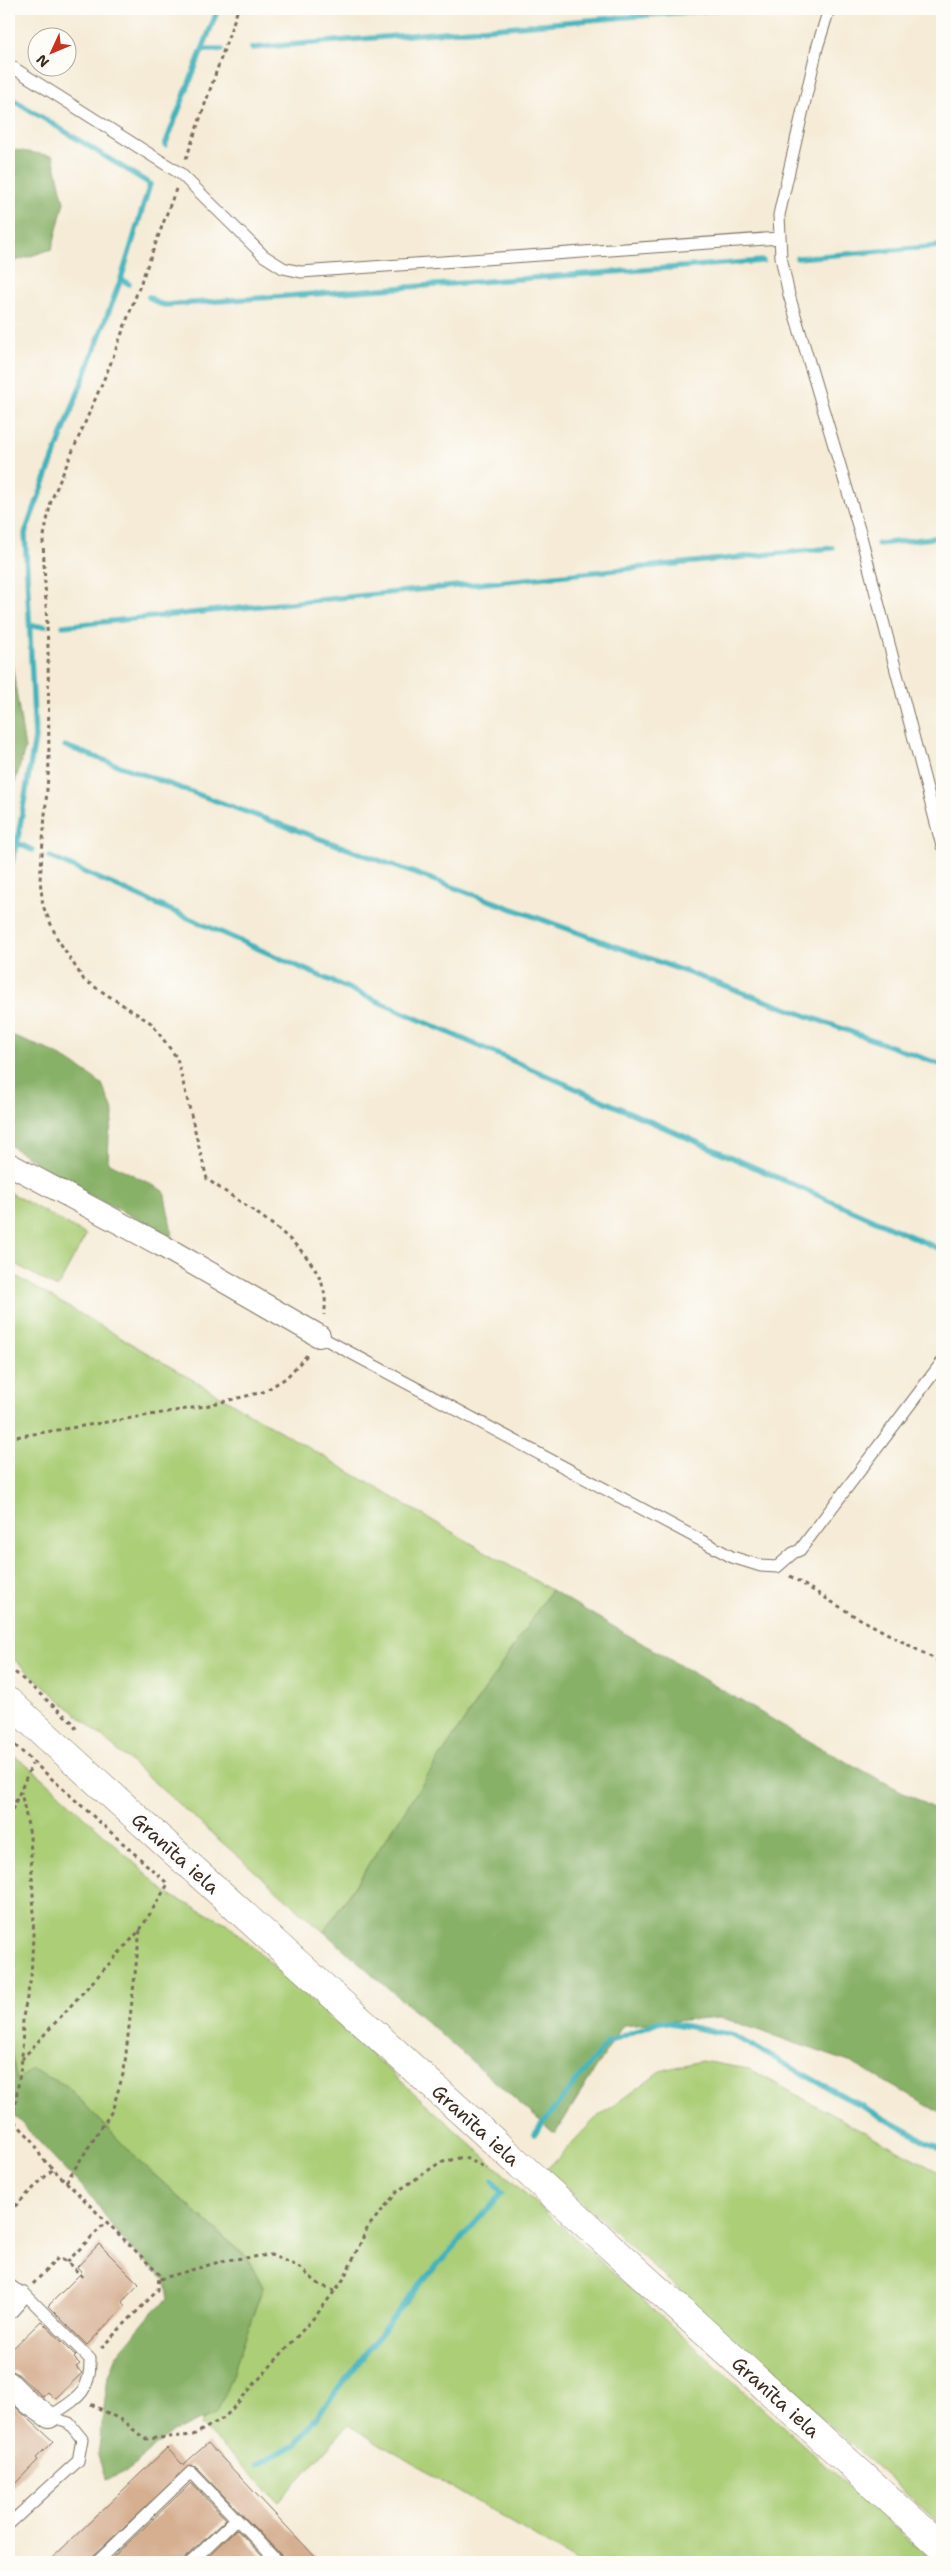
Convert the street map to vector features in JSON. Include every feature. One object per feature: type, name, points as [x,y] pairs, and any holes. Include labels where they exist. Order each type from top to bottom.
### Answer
[{"type":"main road","name":"Granīta iela","points":[[9,1702],[942,2547]]},
{"type":"street","points":[[9,1164],[161,1245],[319,1336]]},
{"type":"street","points":[[9,2383],[29,2402],[49,2417]]},
{"type":"lane","points":[[829,9],[817,48],[779,215],[779,238],[789,295],[859,529],[942,846]]},
{"type":"lane","points":[[9,65],[181,174],[264,256],[283,268],[301,272],[779,238]]},
{"type":"lane","points":[[319,1336],[732,1557],[761,1566],[777,1567],[793,1552],[800,1550],[942,1362]]},
{"type":"lane","points":[[15,2297],[90,2359],[91,2378],[79,2397],[49,2417]]},
{"type":"lane","points":[[9,2524],[78,2461],[82,2439],[69,2423],[49,2417]]},
{"type":"lane","points":[[97,2562],[191,2472],[278,2562]]},
{"type":"lane","points":[[191,2562],[236,2519]]},
{"type":"path","points":[[9,1438],[205,1406],[263,1392],[286,1378],[306,1358],[319,1336],[326,1306],[318,1273],[289,1236],[207,1180],[178,1058],[151,1023],[84,980],[57,938],[43,906],[40,880],[49,762],[48,647],[44,533],[51,501],[110,365],[181,174],[238,9]]},
{"type":"path","points":[[777,1567],[853,1615],[942,1663]]},
{"type":"path","points":[[9,1667],[72,1722],[78,1733]]},
{"type":"path","points":[[9,1740],[32,1764],[45,1771],[168,1884],[140,1930],[22,2059]]},
{"type":"path","points":[[9,1817],[32,1764]]},
{"type":"path","points":[[12,2120],[22,2059],[23,2017],[31,1978],[34,1914],[30,1835],[21,1792]]},
{"type":"path","points":[[66,2182],[112,2112],[124,2070],[140,1930]]},
{"type":"path","points":[[9,2116],[34,2142],[41,2157],[154,2268],[160,2279],[158,2290],[90,2359]]},
{"type":"path","points":[[79,2397],[123,2421],[145,2439],[193,2435],[224,2418],[318,2313],[343,2280],[368,2228],[398,2191],[439,2163],[464,2157],[486,2168],[523,2168]]},
{"type":"path","points":[[9,2212],[53,2169]]},
{"type":"path","points":[[67,2262],[106,2222]]},
{"type":"path","points":[[160,2279],[226,2260],[271,2256],[297,2266],[318,2284],[334,2291]]},
{"type":"path","points":[[15,2297],[58,2258],[67,2262],[83,2277]]},
{"type":"green space","points":[[9,149],[53,156],[64,202],[52,249],[9,263]]},
{"type":"green space","points":[[9,645],[25,749],[9,802]]},
{"type":"green space","points":[[9,1035],[46,1049],[74,1064],[102,1084],[114,1113],[109,1136],[108,1162],[164,1191],[173,1237],[84,1192],[9,1145]]},
{"type":"green space","points":[[9,1192],[86,1235],[57,1288],[9,1260]]},
{"type":"green space","points":[[9,1272],[551,1590],[324,1932],[9,1655]]},
{"type":"green space","points":[[551,1590],[823,1749],[942,1813],[942,2114],[852,2063],[720,2017],[623,2025],[555,2134],[324,1932]]},
{"type":"green space","points":[[9,1752],[43,1778],[169,1895],[226,1923],[933,2562],[578,2562],[348,2425],[279,2502],[201,2425],[263,2287],[248,2258],[140,2162],[67,2086],[17,2081],[9,2043]]},
{"type":"green space","points":[[9,2043],[17,2080],[32,2069],[67,2086],[140,2162],[247,2258],[263,2287],[235,2367],[216,2414],[170,2433],[125,2472],[106,2480],[98,2456],[108,2376],[115,2357],[152,2313],[168,2300],[165,2280],[119,2237],[95,2201],[9,2110]]},
{"type":"green space","points":[[701,2061],[749,2069],[942,2174],[942,2526],[546,2170],[594,2120],[660,2071]]},
{"type":"building","points":[[99,2244],[139,2284],[122,2302],[125,2306],[87,2345],[48,2306],[82,2272],[77,2267]]},
{"type":"building","points":[[41,2321],[76,2356],[74,2358],[80,2364],[76,2367],[82,2373],[55,2399],[48,2392],[43,2397],[18,2374],[9,2369],[9,2352]]},
{"type":"building","points":[[9,2401],[53,2441],[36,2458],[38,2460],[9,2490]]},
{"type":"building","points":[[208,2443],[320,2562],[285,2562],[283,2557],[196,2467],[190,2465],[92,2557],[90,2562],[48,2562],[167,2448],[183,2465]]},
{"type":"building","points":[[191,2483],[226,2519],[186,2557],[184,2562],[108,2562]]},
{"type":"building","points":[[236,2529],[268,2562],[202,2562]]},
{"type":"waterway","points":[[165,145],[218,9]]},
{"type":"waterway","points":[[252,48],[723,9]]},
{"type":"waterway","points":[[202,50],[222,50]]},
{"type":"waterway","points":[[9,97],[150,184],[121,279],[25,533],[35,738],[17,843],[9,874]]},
{"type":"waterway","points":[[797,258],[942,246]]},
{"type":"waterway","points":[[149,297],[157,303],[165,305],[763,261]]},
{"type":"waterway","points":[[121,279],[129,284]]},
{"type":"waterway","points":[[878,544],[942,537]]},
{"type":"waterway","points":[[63,626],[832,548]]},
{"type":"waterway","points":[[30,626],[45,626]]},
{"type":"waterway","points":[[65,746],[942,1065]]},
{"type":"waterway","points":[[17,843],[32,850]]},
{"type":"waterway","points":[[50,857],[942,1250]]},
{"type":"waterway","points":[[534,2134],[608,2042],[660,2021],[732,2035],[942,2150]]},
{"type":"waterway","points":[[257,2465],[295,2445],[413,2292],[502,2193],[493,2181]]}]
